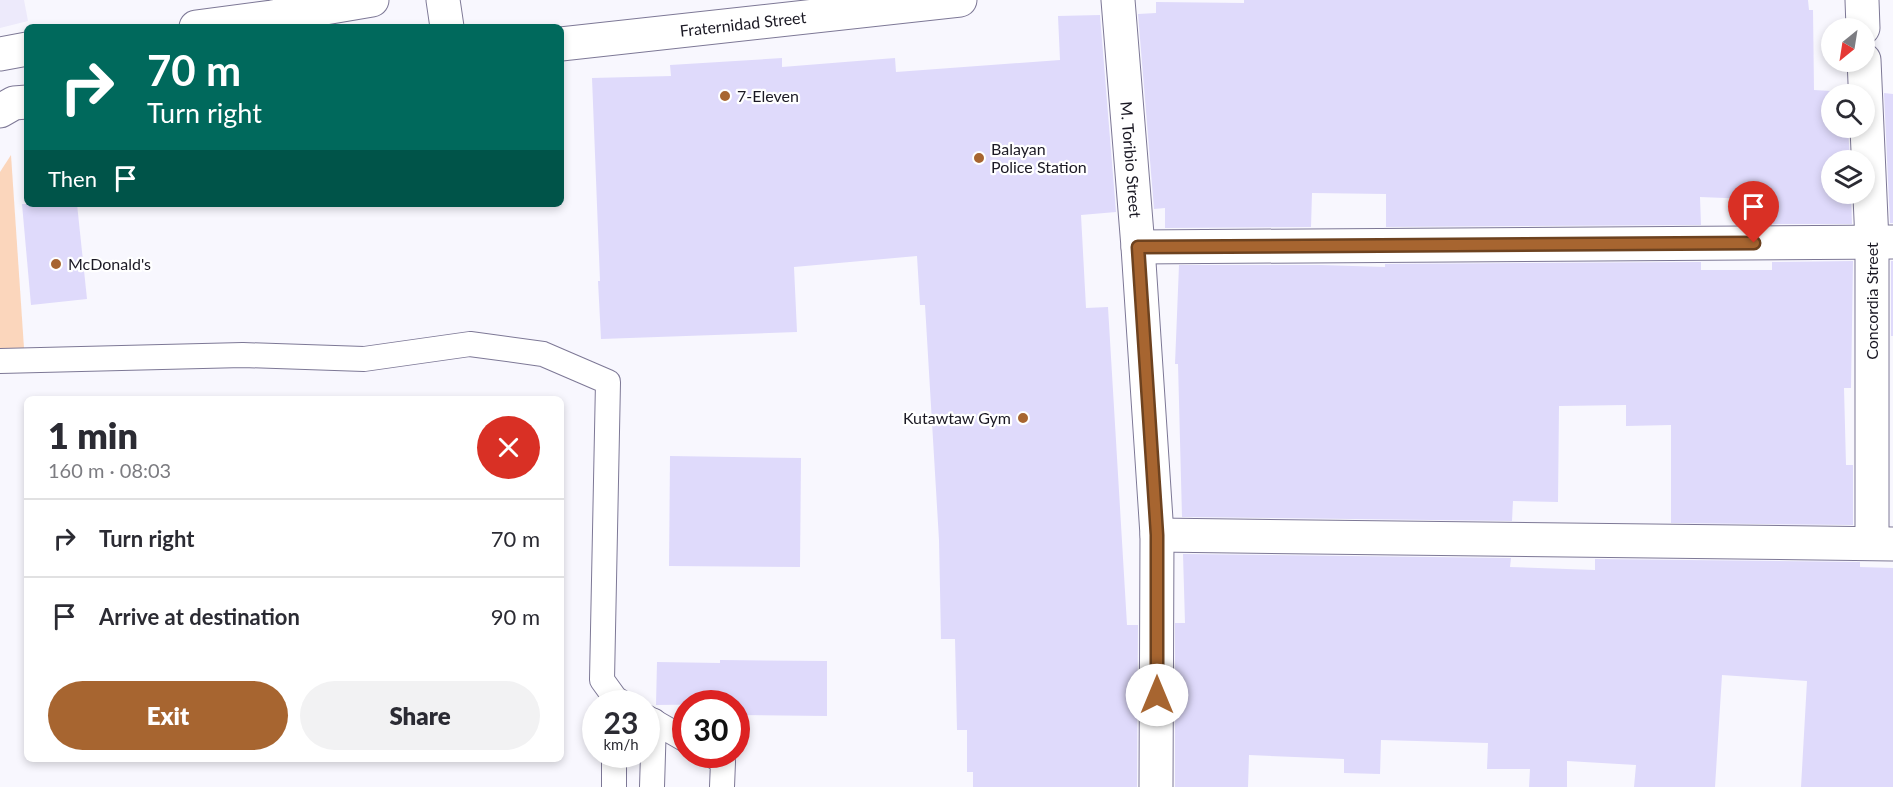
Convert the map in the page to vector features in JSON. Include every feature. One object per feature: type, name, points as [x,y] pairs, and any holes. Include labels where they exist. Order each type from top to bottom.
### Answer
[{"type":"street","points":[[219,24],[372,0]]},
{"type":"street","points":[[443,0],[447,24]]},
{"type":"street","name":"Fraternidad Street","points":[[564,44],[960,0]]},
{"type":"street","name":"M. Toribio Street","points":[[1118,0],[1138,247],[1157,535],[1156,787]]},
{"type":"street","points":[[1862,0],[1863,18]]},
{"type":"street","points":[[0,54],[24,50]]},
{"type":"street","name":"Concordia Street","points":[[1865,72],[1883,242],[1882,543]]},
{"type":"street","points":[[0,111],[14,104],[24,102]]},
{"type":"street","points":[[1138,247],[1883,242]]},
{"type":"street","points":[[1157,535],[1882,543]]},
{"type":"lane","points":[[0,361],[243,355],[364,359],[470,344],[543,354],[608,382],[602,680],[609,690]]},
{"type":"lane","points":[[614,768],[614,787]]},
{"type":"lane","points":[[651,768],[652,787]]},
{"type":"lane","points":[[722,787],[723,768]]},
{"type":"shaded area","points":[[0,0],[24,0],[28,21],[0,28]]},
{"type":"shaded area","points":[[11,155],[24,348],[0,348],[0,172]]},
{"type":"building","points":[[1244,0],[1808,0],[1809,10],[1813,10],[1814,90],[1821,90],[1821,138],[1849,138],[1849,150],[1821,150],[1821,204],[1851,204],[1852,224],[1773,224],[1774,200],[1700,197],[1701,225],[1386,227],[1386,194],[1312,193],[1311,227],[1165,228],[1165,208],[1154,209],[1138,14],[1156,13],[1156,2],[1244,3]]},
{"type":"building","points":[[1100,15],[1116,212],[1081,215],[1086,308],[1108,307],[1127,625],[1138,625],[1137,787],[973,787],[973,772],[967,772],[967,730],[957,730],[955,639],[941,639],[939,540],[925,305],[920,305],[917,256],[794,267],[797,332],[601,339],[592,78],[671,76],[670,65],[782,58],[782,67],[895,58],[896,72],[1060,60],[1058,16]]},
{"type":"building","points":[[1884,93],[1893,94],[1893,223],[1890,223]]},
{"type":"building","name":"McDonald's","points":[[22,204],[24,207],[77,207],[87,299],[31,305]]},
{"type":"building","points":[[1853,261],[1851,388],[1844,388],[1846,465],[1853,465],[1853,525],[1671,523],[1671,425],[1626,426],[1626,405],[1559,406],[1558,502],[1513,501],[1512,521],[1182,517],[1178,364],[1175,364],[1179,265],[1385,267],[1385,264],[1701,262],[1701,270],[1772,270],[1772,262]]},
{"type":"building","points":[[1891,261],[1893,261],[1893,336],[1891,336]]},
{"type":"building","points":[[670,456],[801,458],[800,567],[669,566]]},
{"type":"building","points":[[1183,554],[1511,558],[1510,567],[1595,570],[1595,559],[1860,562],[1860,567],[1893,568],[1893,787],[1801,787],[1807,681],[1722,675],[1715,787],[1634,787],[1636,765],[1567,761],[1567,787],[1529,787],[1530,769],[1487,769],[1488,743],[1381,740],[1380,774],[1344,773],[1344,759],[1249,755],[1248,787],[1175,787],[1175,623],[1185,623]]},
{"type":"building","points":[[720,660],[827,661],[827,716],[750,715],[750,690],[672,690],[672,705],[660,705],[660,690],[656,690],[657,662],[720,663]]},
{"type":"place","name":"7-Eleven","points":[[725,96]]},
{"type":"place","name":"Balayan Police Station","points":[[979,158]]},
{"type":"place","name":"McDonald's","points":[[56,264]]},
{"type":"place","name":"Kutawtaw Gym","points":[[1023,418]]},
{"type":"route","points":[[1157,695],[1157,535],[1138,247],[1754,243]]}]
